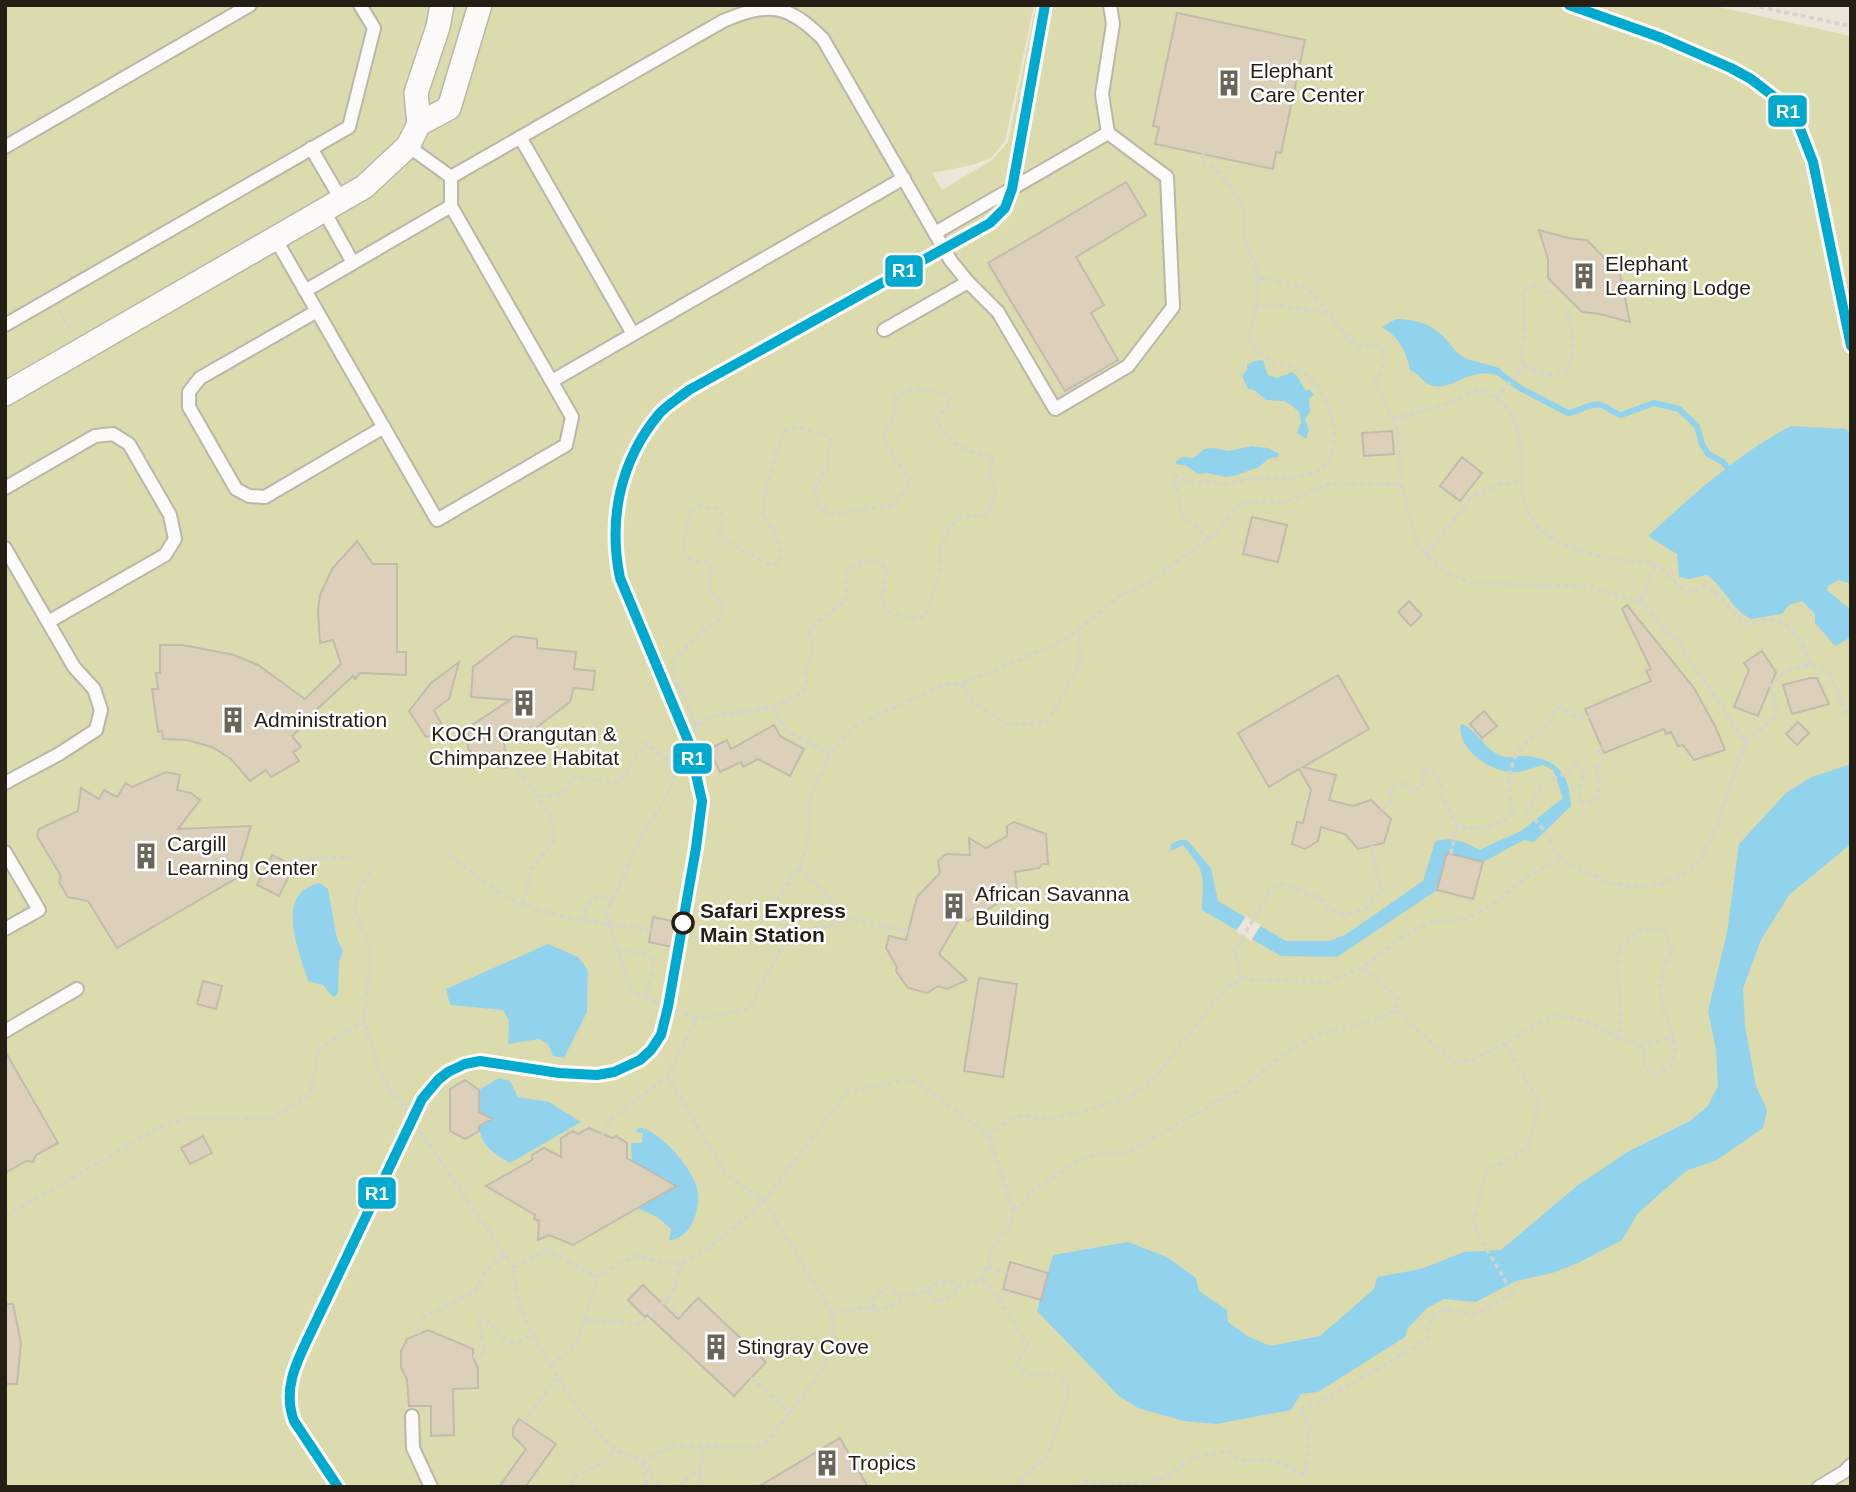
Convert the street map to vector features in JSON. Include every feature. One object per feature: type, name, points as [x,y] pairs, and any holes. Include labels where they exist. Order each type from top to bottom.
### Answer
[{"type":"street","points":[[5,394],[333,206],[382,172],[408,146],[419,124],[416,93],[438,27],[442,5]]},
{"type":"street","points":[[419,124],[449,108],[480,5]]},
{"type":"lane","points":[[5,147],[250,5]]},
{"type":"lane","points":[[5,325],[349,127],[373,28],[360,5]]},
{"type":"lane","points":[[451,177],[723,21],[750,9],[774,8],[796,15],[822,39],[951,261],[998,312],[1055,409],[1128,366],[1173,307],[1167,177],[1108,133],[1102,94],[1113,24],[1110,5]]},
{"type":"lane","points":[[935,233],[1108,133]]},
{"type":"lane","points":[[520,137],[633,334]]},
{"type":"lane","points":[[408,146],[451,177]]},
{"type":"lane","points":[[311,148],[353,263]]},
{"type":"lane","points":[[275,238],[437,520],[566,445],[572,417],[451,206],[451,177]]},
{"type":"lane","points":[[552,381],[904,178]]},
{"type":"lane","points":[[305,291],[451,206]]},
{"type":"lane","points":[[884,330],[968,282]]},
{"type":"lane","points":[[317,310],[200,378],[189,392],[189,407],[236,489],[249,496],[265,497],[384,428]]},
{"type":"lane","points":[[5,488],[95,436],[113,434],[130,444],[170,515],[175,539],[165,555],[48,622]]},
{"type":"lane","points":[[5,548],[74,667],[94,689],[101,710],[96,730],[59,754],[5,783]]},
{"type":"lane","points":[[5,852],[39,910],[5,929]]},
{"type":"lane","points":[[5,1031],[77,989]]},
{"type":"lane","points":[[412,1416],[413,1448],[431,1487]]},
{"type":"lane","points":[[1819,1487],[1851,1465]]},
{"type":"path","points":[[1751,5],[1851,26]]},
{"type":"path","points":[[1203,154],[1202,162],[1211,164],[1237,196],[1245,216],[1243,237],[1257,266],[1256,308],[1248,337],[1256,350],[1277,365],[1286,364],[1307,374],[1328,402],[1333,428],[1331,451],[1323,468],[1310,475],[1223,484],[1208,481],[1196,483],[1175,475],[1181,514],[1210,539]]},
{"type":"path","points":[[1257,276],[1306,288],[1350,340],[1359,347],[1376,344],[1384,352],[1383,367],[1375,383],[1398,430],[1401,484],[1417,543],[1426,555],[1450,575],[1474,583],[1591,587],[1641,602],[1677,641],[1746,742]]},
{"type":"path","points":[[1554,295],[1538,285],[1523,293],[1525,327],[1520,357],[1524,366],[1547,375],[1565,372],[1570,364],[1572,321],[1564,306]]},
{"type":"path","points":[[1256,308],[1267,303],[1329,313]]},
{"type":"path","points":[[1496,399],[1524,366]]},
{"type":"path","points":[[697,725],[674,676],[673,662],[699,633],[720,619],[723,605],[709,590],[712,568],[709,563],[691,560],[683,549],[691,512],[700,506],[717,509],[722,515],[720,535],[725,541],[771,565],[779,563],[780,551],[772,528],[764,517],[765,493],[785,430],[798,427],[831,437],[827,467],[815,489],[818,507],[829,514],[890,506],[911,483],[884,440],[888,425],[897,415],[894,401],[899,393],[912,387],[949,396],[950,405],[936,416],[938,424],[960,448],[993,457],[990,478],[996,488],[990,511],[986,515],[962,517],[945,535],[939,550],[940,568],[926,615],[916,619],[887,612],[882,603],[886,573],[882,564],[874,560],[863,561],[848,572],[845,578],[847,596],[844,602],[811,628],[814,644],[806,672],[807,684],[804,692],[773,707],[713,716],[694,729],[665,800],[628,862],[607,912],[631,992],[697,1018],[749,1009],[789,935],[849,919],[912,932]]},
{"type":"path","points":[[1394,419],[1427,408],[1447,405],[1474,391],[1486,391],[1503,404],[1515,425],[1521,446],[1523,494],[1533,522],[1546,535],[1587,555],[1660,565],[1678,587],[1689,593],[1706,586],[1718,593],[1734,614],[1746,624],[1773,619],[1782,622],[1808,650],[1811,664]]},
{"type":"path","points":[[1426,555],[1472,496],[1498,485],[1523,481]]},
{"type":"path","points":[[789,935],[779,920],[776,900],[799,867],[808,845],[809,800],[830,754],[853,727],[945,684],[961,684],[1067,639],[1121,595],[1147,584],[1210,539],[1239,504],[1285,502],[1332,483],[1401,484]]},
{"type":"path","points":[[1641,602],[1654,564]]},
{"type":"path","points":[[961,684],[973,702],[1005,724],[1047,723],[1080,663],[1079,630]]},
{"type":"path","points":[[1535,820],[1560,859],[1609,883],[1658,885],[1682,875],[1702,858],[1746,742],[1777,715],[1771,685],[1787,670],[1811,664],[1831,674],[1844,711],[1851,717]]},
{"type":"path","points":[[773,707],[786,731],[830,754]]},
{"type":"path","points":[[1457,826],[1466,829],[1496,826],[1513,814],[1507,781],[1516,754],[1537,732],[1543,731],[1555,709],[1562,707],[1576,717],[1589,717]]},
{"type":"path","points":[[537,796],[552,797],[563,794],[570,786],[573,776],[619,783],[646,743],[679,770]]},
{"type":"path","points":[[1553,779],[1571,771],[1575,765],[1580,766],[1584,771],[1579,795],[1582,803],[1587,804],[1598,797],[1600,779],[1595,770],[1602,758],[1598,749],[1602,747]]},
{"type":"path","points":[[505,761],[513,762],[553,821],[554,841],[532,868],[522,904]]},
{"type":"path","points":[[1382,810],[1390,802],[1390,792],[1396,786],[1404,784],[1410,790],[1420,788],[1424,783],[1422,771],[1433,770],[1441,783],[1441,794],[1457,826],[1451,854]]},
{"type":"path","points":[[1529,812],[1527,810],[1542,784]]},
{"type":"path","points":[[1241,979],[1235,950],[1271,890],[1281,884],[1322,898],[1328,908],[1345,915],[1364,909],[1381,890],[1371,846]]},
{"type":"path","points":[[446,853],[501,893],[522,904],[585,921],[651,930]]},
{"type":"path","points":[[289,863],[318,857],[351,858]]},
{"type":"path","points":[[988,1134],[1018,1116],[1054,1119],[1129,1098],[1157,1075],[1225,989],[1241,979],[1328,982],[1363,967],[1406,934],[1431,922],[1466,919],[1495,903],[1528,876],[1560,859]]},
{"type":"path","points":[[799,867],[849,919]]},
{"type":"path","points":[[370,872],[359,888],[354,909],[371,949],[364,1022],[380,1073],[514,1268],[518,1300],[558,1377],[594,1427],[616,1449],[642,1461],[660,1487]]},
{"type":"path","points":[[585,921],[587,905],[594,898],[600,895],[614,900]]},
{"type":"path","points":[[1619,1038],[1619,948],[1642,929],[1663,929],[1674,949],[1663,965],[1661,1003],[1673,1037],[1675,1050],[1671,1067],[1656,1074],[1647,1070],[1643,1063],[1645,1057],[1642,1045]]},
{"type":"path","points":[[617,948],[649,955],[654,964],[646,998]]},
{"type":"path","points":[[1013,1209],[1022,1205],[1033,1190],[1078,1161],[1102,1152],[1125,1153],[1241,1089],[1288,1051],[1314,1036],[1384,1017],[1396,1010],[1398,999],[1363,967]]},
{"type":"path","points":[[1396,1010],[1453,1062],[1472,1060],[1554,1015],[1587,1022],[1619,1038],[1642,1045],[1673,1037]]},
{"type":"path","points":[[602,1134],[613,1117],[668,1077],[697,1018]]},
{"type":"path","points":[[5,1216],[166,1124],[187,1118],[271,1119],[310,1095],[319,1048],[364,1022]]},
{"type":"path","points":[[1076,1487],[1086,1482],[1100,1485],[1135,1484],[1166,1476],[1193,1458],[1230,1451],[1237,1460],[1269,1460],[1306,1475],[1310,1426],[1299,1411],[1307,1405],[1315,1405],[1427,1340],[1432,1316],[1445,1309],[1475,1315],[1513,1294],[1472,1224],[1487,1171],[1528,1147],[1539,1102],[1505,1043]]},
{"type":"path","points":[[642,1461],[673,1446],[752,1448],[766,1443],[792,1412],[827,1361],[833,1339],[832,1313],[764,1201],[726,1174],[668,1077]]},
{"type":"path","points":[[551,1365],[578,1342],[597,1278],[634,1256],[681,1264],[712,1246],[764,1201],[847,1092],[912,1079],[988,1134],[1013,1209],[1010,1225],[989,1251],[990,1260],[982,1280]]},
{"type":"path","points":[[514,1268],[547,1250],[597,1278]]},
{"type":"path","points":[[419,1334],[418,1325],[422,1318],[474,1292],[486,1271],[505,1254]]},
{"type":"path","points":[[585,1320],[643,1324],[672,1293],[681,1264]]},
{"type":"path","points":[[988,1267],[1007,1273]]},
{"type":"path","points":[[873,1309],[875,1295],[888,1287],[901,1296],[928,1291],[933,1284],[948,1281],[957,1286],[982,1280],[989,1285],[1028,1343],[1016,1366],[1031,1376],[1056,1374],[1070,1388],[1047,1457],[1022,1478],[1021,1487]]},
{"type":"path","points":[[928,1291],[937,1303],[954,1294],[957,1286]]},
{"type":"path","points":[[1000,1301],[1007,1296],[1008,1291]]},
{"type":"path","points":[[832,1313],[857,1309],[881,1312],[898,1303],[901,1296]]},
{"type":"path","points":[[665,1300],[681,1316]]},
{"type":"path","points":[[473,1357],[481,1356],[485,1351],[479,1321],[487,1320],[503,1339],[514,1343],[534,1335]]},
{"type":"path","points":[[524,1422],[558,1377]]},
{"type":"path","points":[[751,1378],[792,1412]]},
{"type":"path","points":[[701,1487],[703,1447]]},
{"type":"path","points":[[571,1486],[575,1477],[602,1463],[616,1449]]},
{"type":"path","points":[[642,1461],[647,1487]]},
{"type":"path","points":[[679,1487],[691,1475],[700,1471]]},
{"type":"green space","points":[[5,5],[1034,5],[1005,141],[991,158],[972,165],[932,173],[942,190],[992,160],[1008,142],[1036,5],[1710,5],[1851,36],[1851,1487],[5,1487]]},
{"type":"water","points":[[1396,319],[1428,325],[1463,357],[1501,369],[1495,375],[1477,374],[1448,385],[1430,385],[1410,370],[1401,345],[1382,327]]},
{"type":"water","points":[[1263,360],[1268,375],[1277,378],[1292,372],[1305,390],[1310,390],[1314,395],[1309,398],[1310,412],[1305,419],[1309,430],[1306,439],[1297,433],[1301,423],[1299,412],[1291,405],[1284,401],[1266,400],[1254,390],[1248,389],[1242,376],[1247,365]]},
{"type":"water","points":[[1791,426],[1846,429],[1851,434],[1851,584],[1839,580],[1828,586],[1827,590],[1851,610],[1851,637],[1835,646],[1815,623],[1815,614],[1802,601],[1789,605],[1782,614],[1751,619],[1738,610],[1707,575],[1689,579],[1679,577],[1677,554],[1648,536],[1734,462]]},
{"type":"water","points":[[1252,446],[1268,448],[1279,454],[1278,457],[1268,459],[1259,467],[1226,477],[1198,474],[1175,462],[1182,457],[1194,458],[1204,449],[1229,451]]},
{"type":"water","points":[[1461,724],[1467,726],[1499,755],[1536,757],[1546,760],[1560,770],[1568,785],[1571,806],[1534,842],[1524,840],[1483,862],[1447,853],[1437,890],[1337,957],[1281,956],[1202,910],[1203,881],[1200,869],[1183,845],[1170,851],[1171,844],[1180,840],[1187,840],[1211,868],[1218,901],[1286,941],[1329,941],[1345,935],[1423,881],[1435,842],[1457,840],[1479,850],[1521,831],[1563,798],[1553,770],[1543,765],[1518,772],[1506,771],[1477,758],[1464,742]]},
{"type":"water","points":[[1851,764],[1851,844],[1789,895],[1761,940],[1743,988],[1745,1026],[1756,1086],[1767,1110],[1763,1128],[1717,1160],[1686,1171],[1638,1213],[1622,1240],[1578,1263],[1552,1273],[1516,1281],[1476,1302],[1444,1299],[1427,1308],[1408,1328],[1405,1337],[1318,1392],[1301,1394],[1291,1410],[1216,1424],[1184,1421],[1138,1408],[1119,1396],[1037,1311],[1053,1255],[1128,1242],[1167,1257],[1196,1278],[1199,1291],[1227,1310],[1228,1322],[1247,1336],[1270,1346],[1320,1336],[1374,1289],[1377,1277],[1421,1269],[1464,1252],[1501,1250],[1578,1185],[1629,1151],[1690,1121],[1708,1106],[1718,1086],[1716,1050],[1708,1011],[1727,933],[1739,844],[1787,792],[1812,777]]},
{"type":"water","points":[[320,883],[328,889],[337,939],[343,951],[339,962],[338,994],[333,997],[323,985],[308,981],[293,924],[293,910],[297,898],[306,889]]},
{"type":"water","points":[[548,944],[578,957],[588,970],[587,1012],[564,1058],[553,1056],[548,1044],[539,1039],[508,1044],[509,1021],[503,1010],[450,1005],[446,989]]},
{"type":"water","points":[[499,1078],[510,1081],[518,1097],[549,1102],[581,1122],[510,1163],[485,1144],[479,1126],[492,1119],[479,1112],[479,1090]]},
{"type":"water","points":[[642,1128],[650,1131],[675,1152],[689,1170],[697,1188],[698,1204],[693,1221],[689,1229],[677,1239],[669,1240],[671,1229],[657,1217],[637,1208],[675,1186],[632,1161],[631,1143],[642,1143],[643,1133],[636,1132]]},
{"type":"pier","points":[[1246,916],[1261,925],[1251,941],[1236,931]]},
{"type":"building","name":"Elephant Care Center","points":[[1177,13],[1305,40],[1281,153],[1276,152],[1273,169],[1155,144],[1159,127],[1153,126]]},
{"type":"building","points":[[1126,182],[1146,215],[1076,257],[1104,305],[1091,313],[1118,360],[1065,391],[988,263]]},
{"type":"building","name":"Elephant Learning Lodge","points":[[1539,230],[1587,240],[1620,274],[1630,322],[1582,312],[1548,278],[1548,259]]},
{"type":"building","points":[[1392,431],[1394,454],[1364,456],[1362,433]]},
{"type":"building","points":[[1462,457],[1482,473],[1460,501],[1440,486]]},
{"type":"building","points":[[1252,517],[1287,525],[1278,562],[1243,554]]},
{"type":"building","name":"Administration","points":[[357,541],[373,564],[397,564],[397,652],[406,652],[406,675],[360,673],[355,679],[353,676],[292,736],[301,747],[293,752],[299,761],[271,777],[266,770],[250,781],[231,759],[212,747],[187,740],[163,739],[162,731],[158,732],[152,689],[158,689],[156,673],[160,673],[160,645],[183,645],[234,655],[258,665],[305,699],[341,664],[333,640],[320,643],[318,610],[320,595],[332,569]]},
{"type":"building","points":[[1409,601],[1422,615],[1411,626],[1398,612]]},
{"type":"building","points":[[1627,605],[1694,688],[1725,750],[1694,760],[1683,745],[1678,746],[1671,732],[1666,734],[1664,729],[1604,753],[1585,709],[1651,681],[1646,671],[1651,669],[1622,609]]},
{"type":"building","name":"KOCH Orangutan & Chimpanzee Habitat","points":[[514,636],[537,639],[537,648],[576,652],[574,669],[595,671],[593,690],[574,688],[570,702],[519,741],[504,739],[506,768],[479,763],[468,748],[469,727],[510,700],[471,697],[473,667]]},
{"type":"building","points":[[1762,651],[1776,672],[1758,716],[1734,707],[1749,670],[1744,663]]},
{"type":"building","points":[[459,662],[449,699],[434,710],[442,725],[440,734],[426,737],[409,711],[431,683]]},
{"type":"building","points":[[1338,675],[1369,729],[1303,767],[1336,775],[1329,800],[1353,806],[1371,800],[1391,819],[1384,843],[1358,849],[1345,834],[1321,827],[1318,841],[1305,849],[1292,844],[1297,822],[1303,823],[1311,790],[1299,769],[1269,787],[1238,733]]},
{"type":"building","points":[[1817,678],[1829,704],[1792,714],[1783,685]]},
{"type":"building","points":[[1484,711],[1497,726],[1482,738],[1470,724]]},
{"type":"building","points":[[1798,722],[1809,733],[1797,745],[1786,734]]},
{"type":"building","points":[[774,725],[780,736],[804,749],[790,776],[758,759],[743,767],[741,762],[720,772],[709,749],[727,740],[731,749]]},
{"type":"building","name":"Cargill Learning Center","points":[[166,772],[180,775],[177,790],[191,793],[200,800],[178,829],[251,826],[235,879],[117,948],[88,901],[68,897],[59,882],[61,876],[37,836],[39,829],[78,811],[81,788],[99,799],[104,790],[117,797],[126,783],[132,787]]},
{"type":"building","name":"African Savanna Building","points":[[1014,822],[1046,834],[1048,864],[1015,872],[1017,892],[968,921],[961,916],[939,954],[967,980],[947,989],[938,986],[927,993],[908,988],[896,971],[897,967],[886,948],[889,936],[906,940],[917,897],[940,873],[938,861],[946,854],[970,855],[969,838],[986,848],[1007,836],[1007,826]]},
{"type":"building","points":[[1447,853],[1483,862],[1473,899],[1437,890]]},
{"type":"building","points":[[272,855],[294,866],[279,896],[257,885]]},
{"type":"building","points":[[653,917],[677,922],[672,947],[649,942]]},
{"type":"building","points":[[979,978],[1017,984],[1003,1077],[964,1071]]},
{"type":"building","points":[[203,981],[222,986],[216,1009],[197,1004]]},
{"type":"building","points":[[5,1051],[58,1143],[36,1155],[33,1162],[26,1161],[5,1173]]},
{"type":"building","points":[[465,1080],[479,1090],[479,1112],[492,1119],[479,1126],[479,1131],[465,1139],[450,1131],[450,1089]]},
{"type":"building","points":[[589,1128],[613,1138],[616,1136],[627,1143],[627,1158],[676,1186],[573,1245],[549,1235],[538,1240],[539,1221],[534,1219],[535,1215],[486,1186],[532,1160],[532,1155],[544,1148],[561,1157],[561,1138],[573,1131],[578,1134]]},
{"type":"building","points":[[203,1136],[212,1153],[190,1164],[181,1148]]},
{"type":"building","points":[[1010,1262],[1048,1273],[1041,1300],[1003,1289]]},
{"type":"building","name":"Stingray Cove","points":[[643,1285],[678,1319],[698,1298],[766,1362],[734,1396],[628,1300]]},
{"type":"building","points":[[5,1304],[13,1304],[21,1343],[17,1384],[5,1384]]},
{"type":"building","points":[[428,1330],[473,1349],[478,1368],[478,1388],[453,1389],[454,1435],[431,1436],[431,1406],[409,1406],[407,1380],[401,1367],[401,1351],[407,1339]]},
{"type":"building","points":[[519,1419],[556,1444],[525,1487],[499,1487],[526,1449],[513,1436],[513,1428]]},
{"type":"building","name":"Tropics","points":[[840,1438],[868,1487],[758,1487]]},
{"type":"waterway","points":[[1498,372],[1520,388],[1568,413],[1597,404],[1621,415],[1654,403],[1679,409],[1697,426],[1708,454],[1727,467]]},
{"type":"transit line","name":"R1","points":[[338,1487],[294,1421],[290,1386],[296,1364],[422,1099],[448,1072],[480,1061],[559,1073],[597,1075],[614,1072],[640,1060],[661,1035],[696,848],[702,801],[689,743],[620,578],[617,513],[620,491],[635,451],[659,414],[689,390],[990,223],[1005,208],[1012,189],[1045,5]]},
{"type":"transit line","name":"R1","points":[[1569,5],[1662,38],[1731,68],[1751,79],[1781,102],[1799,126],[1813,162],[1851,346]]},
{"type":"place","name":"Elephant Care Center","points":[[1229,83]]},
{"type":"place","name":"Elephant Learning Lodge","points":[[1584,276]]},
{"type":"place","name":"KOCH Orangutan & Chimpanzee Habitat","points":[[524,703]]},
{"type":"place","name":"Administration","points":[[233,720]]},
{"type":"place","name":"Cargill Learning Center","points":[[146,856]]},
{"type":"place","name":"African Savanna Building","points":[[954,906]]},
{"type":"place","name":"Safari Express Main Station","points":[[683,923]]},
{"type":"place","name":"Stingray Cove","points":[[716,1347]]},
{"type":"place","name":"Tropics","points":[[827,1463]]}]
